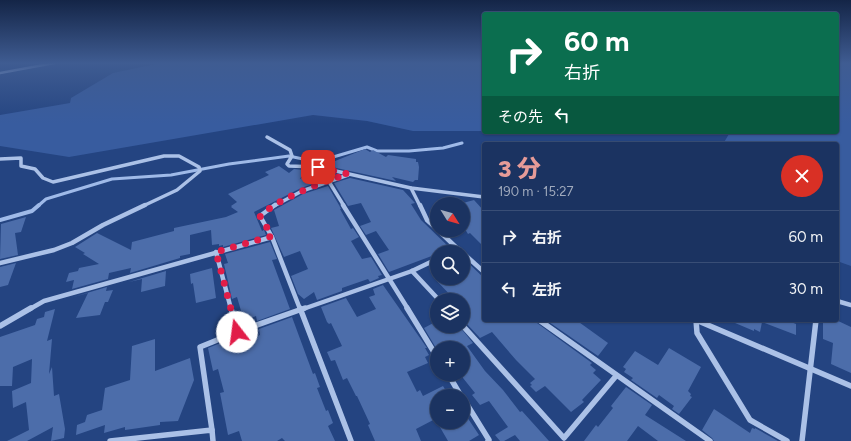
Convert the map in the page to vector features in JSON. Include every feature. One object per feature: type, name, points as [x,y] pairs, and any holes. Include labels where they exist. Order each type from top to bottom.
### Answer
[{"type":"street","points":[[267,137],[290,150],[292,156],[286,164],[289,166],[318,167],[411,188],[482,197]]},
{"type":"street","points":[[0,159],[21,158],[21,166],[36,169],[43,178],[53,182],[164,156],[178,156],[199,167],[200,171],[177,190],[103,225],[72,243],[54,250],[0,263]]},
{"type":"street","points":[[348,174],[328,180],[270,208],[260,216],[272,236],[350,441]]},
{"type":"street","points":[[328,180],[430,346]]},
{"type":"street","points":[[411,188],[427,220],[430,223]]},
{"type":"street","points":[[0,326],[44,301],[272,236]]},
{"type":"street","points":[[445,237],[454,245]]},
{"type":"street","points":[[216,252],[237,332]]},
{"type":"street","points":[[470,260],[482,270]]},
{"type":"street","points":[[213,441],[200,347],[237,332],[412,270],[430,262]]},
{"type":"street","points":[[412,270],[433,293]]},
{"type":"street","points":[[839,301],[851,306]]},
{"type":"street","points":[[541,322],[710,441]]},
{"type":"street","points":[[696,322],[697,333],[750,420],[787,441]]},
{"type":"street","points":[[701,322],[851,386]]},
{"type":"street","points":[[802,441],[816,322]]},
{"type":"street","points":[[469,333],[564,438],[616,376]]},
{"type":"street","points":[[470,410],[489,441]]},
{"type":"street","points":[[110,441],[212,430]]},
{"type":"shaded area","points":[[95,84],[482,84],[482,131],[413,131],[367,121],[313,115],[69,157],[0,146],[0,115],[70,103],[71,98]]},
{"type":"shaded area","points":[[839,84],[851,84],[851,266],[839,262],[839,142],[724,142],[729,134],[839,134]]},
{"type":"building","points":[[365,149],[370,152],[373,150],[386,157],[388,155],[416,159],[419,167],[418,180],[413,182],[392,177],[396,181],[327,166],[335,161]]},
{"type":"building","points":[[279,166],[289,173],[294,169],[305,170],[300,179],[318,170],[338,175],[330,178],[327,177],[325,180],[301,188],[254,212],[262,231],[264,230],[266,235],[223,247],[223,245],[219,246],[219,244],[212,245],[211,230],[190,235],[190,254],[180,256],[180,258],[130,273],[131,268],[109,273],[108,279],[72,289],[74,280],[66,282],[69,273],[78,271],[79,268],[99,264],[75,247],[97,233],[131,250],[132,242],[174,231],[174,228],[226,217],[238,212],[231,207],[237,202],[228,194],[269,175],[265,172]]},
{"type":"building","points":[[350,178],[403,190],[415,203],[411,204],[421,220],[430,229],[430,237],[439,237],[447,245],[430,245],[430,257],[389,272],[378,254],[389,250],[376,231],[366,235],[360,226],[371,222],[361,203],[348,206],[334,183]]},
{"type":"building","points":[[328,186],[351,229],[353,228],[359,237],[351,241],[362,259],[371,257],[382,275],[370,282],[368,279],[342,288],[342,291],[317,300],[314,292],[304,299],[298,294],[291,276],[308,269],[300,251],[284,257],[271,228],[279,226],[274,210],[303,194]]},
{"type":"building","points":[[474,200],[482,209],[482,245],[470,233],[470,201]]},
{"type":"building","points":[[26,217],[21,232],[15,233],[18,255],[0,259],[1,224]]},
{"type":"building","points":[[270,242],[277,259],[272,260],[290,309],[257,321],[256,316],[244,321],[237,297],[232,299],[224,264],[228,263],[225,254]]},
{"type":"building","points":[[16,263],[8,285],[0,287],[0,267]]},
{"type":"building","points":[[470,265],[482,276],[482,322],[536,322],[592,363],[590,365],[596,370],[593,373],[601,380],[582,400],[584,402],[571,412],[545,386],[536,392],[530,386],[532,385],[530,383],[535,379],[492,332],[480,338],[470,327],[470,293],[448,293],[441,285],[470,285]]},
{"type":"building","points":[[212,268],[216,298],[196,303],[190,274]]},
{"type":"building","points":[[166,271],[165,286],[141,292],[142,279],[129,282]]},
{"type":"building","points":[[383,285],[427,348],[425,348],[429,355],[425,357],[428,363],[407,372],[417,392],[420,390],[423,396],[430,392],[430,422],[416,429],[421,441],[375,441],[368,425],[370,424],[357,396],[347,378],[343,380],[335,360],[331,361],[327,352],[342,346],[331,323],[329,324],[327,322],[321,307],[346,298],[357,317],[376,309],[369,297],[375,295],[373,289]]},
{"type":"building","points":[[107,287],[106,291],[113,290],[108,302],[105,302],[100,315],[76,318],[88,293],[70,298]]},
{"type":"building","points":[[55,309],[47,341],[52,339],[49,374],[52,367],[54,396],[59,394],[65,429],[64,438],[51,441],[53,427],[27,441],[7,441],[29,430],[26,402],[13,408],[12,391],[31,383],[32,359],[13,367],[12,386],[0,386],[0,337],[35,325],[37,319],[44,317],[45,312]]},
{"type":"building","points":[[292,317],[313,374],[315,373],[320,387],[317,388],[326,411],[328,410],[333,423],[328,426],[335,441],[285,441],[282,438],[277,441],[242,441],[239,431],[228,435],[220,393],[224,392],[218,369],[213,371],[208,348],[228,340],[229,344],[233,343],[233,346],[260,335],[259,329]]},
{"type":"building","points":[[839,321],[851,327],[851,373],[831,364],[833,343],[823,339],[823,322]]},
{"type":"building","points":[[549,322],[579,322],[608,343],[598,356]]},
{"type":"building","points":[[733,322],[762,322],[760,332],[754,329],[754,331]]},
{"type":"building","points":[[762,322],[791,322],[796,324],[796,335]]},
{"type":"building","points":[[430,325],[430,333],[465,333],[473,343],[470,344],[470,341],[432,341],[424,328]]},
{"type":"building","points":[[155,339],[155,371],[190,358],[194,380],[178,421],[160,422],[160,425],[125,430],[125,427],[104,433],[105,425],[76,435],[77,425],[85,422],[87,415],[102,410],[105,388],[130,380],[132,346]]},
{"type":"building","points":[[669,348],[701,367],[688,391],[692,397],[679,414],[672,409],[674,406],[659,395],[657,398],[631,380],[633,378],[624,372],[626,369],[623,367],[635,351],[658,365]]},
{"type":"building","points":[[470,350],[485,371],[503,390],[520,412],[522,411],[549,441],[520,441],[515,435],[504,441],[500,441],[495,435],[508,427],[489,401],[480,405],[472,395],[475,393],[465,381],[470,381]]},
{"type":"building","points":[[443,386],[445,389],[437,389]]},
{"type":"building","points":[[626,387],[652,405],[645,415],[686,441],[658,441],[638,426],[627,441],[584,441],[596,425],[598,427],[613,408],[611,406]]},
{"type":"building","points":[[714,409],[750,433],[752,428],[755,428],[778,441],[714,441],[702,430]]},
{"type":"building","points":[[470,422],[479,435],[469,441],[448,441],[441,429],[470,429]]},
{"type":"waterway","points":[[38,206],[46,199],[112,179],[171,175],[229,164],[289,156],[312,161],[323,160],[367,147],[377,151],[409,151],[443,148],[462,143]]},
{"type":"waterway","points":[[0,220],[32,211],[39,205]]},
{"type":"route","points":[[237,332],[216,252],[272,236],[260,216],[270,208],[328,180],[348,174],[318,167]]}]
